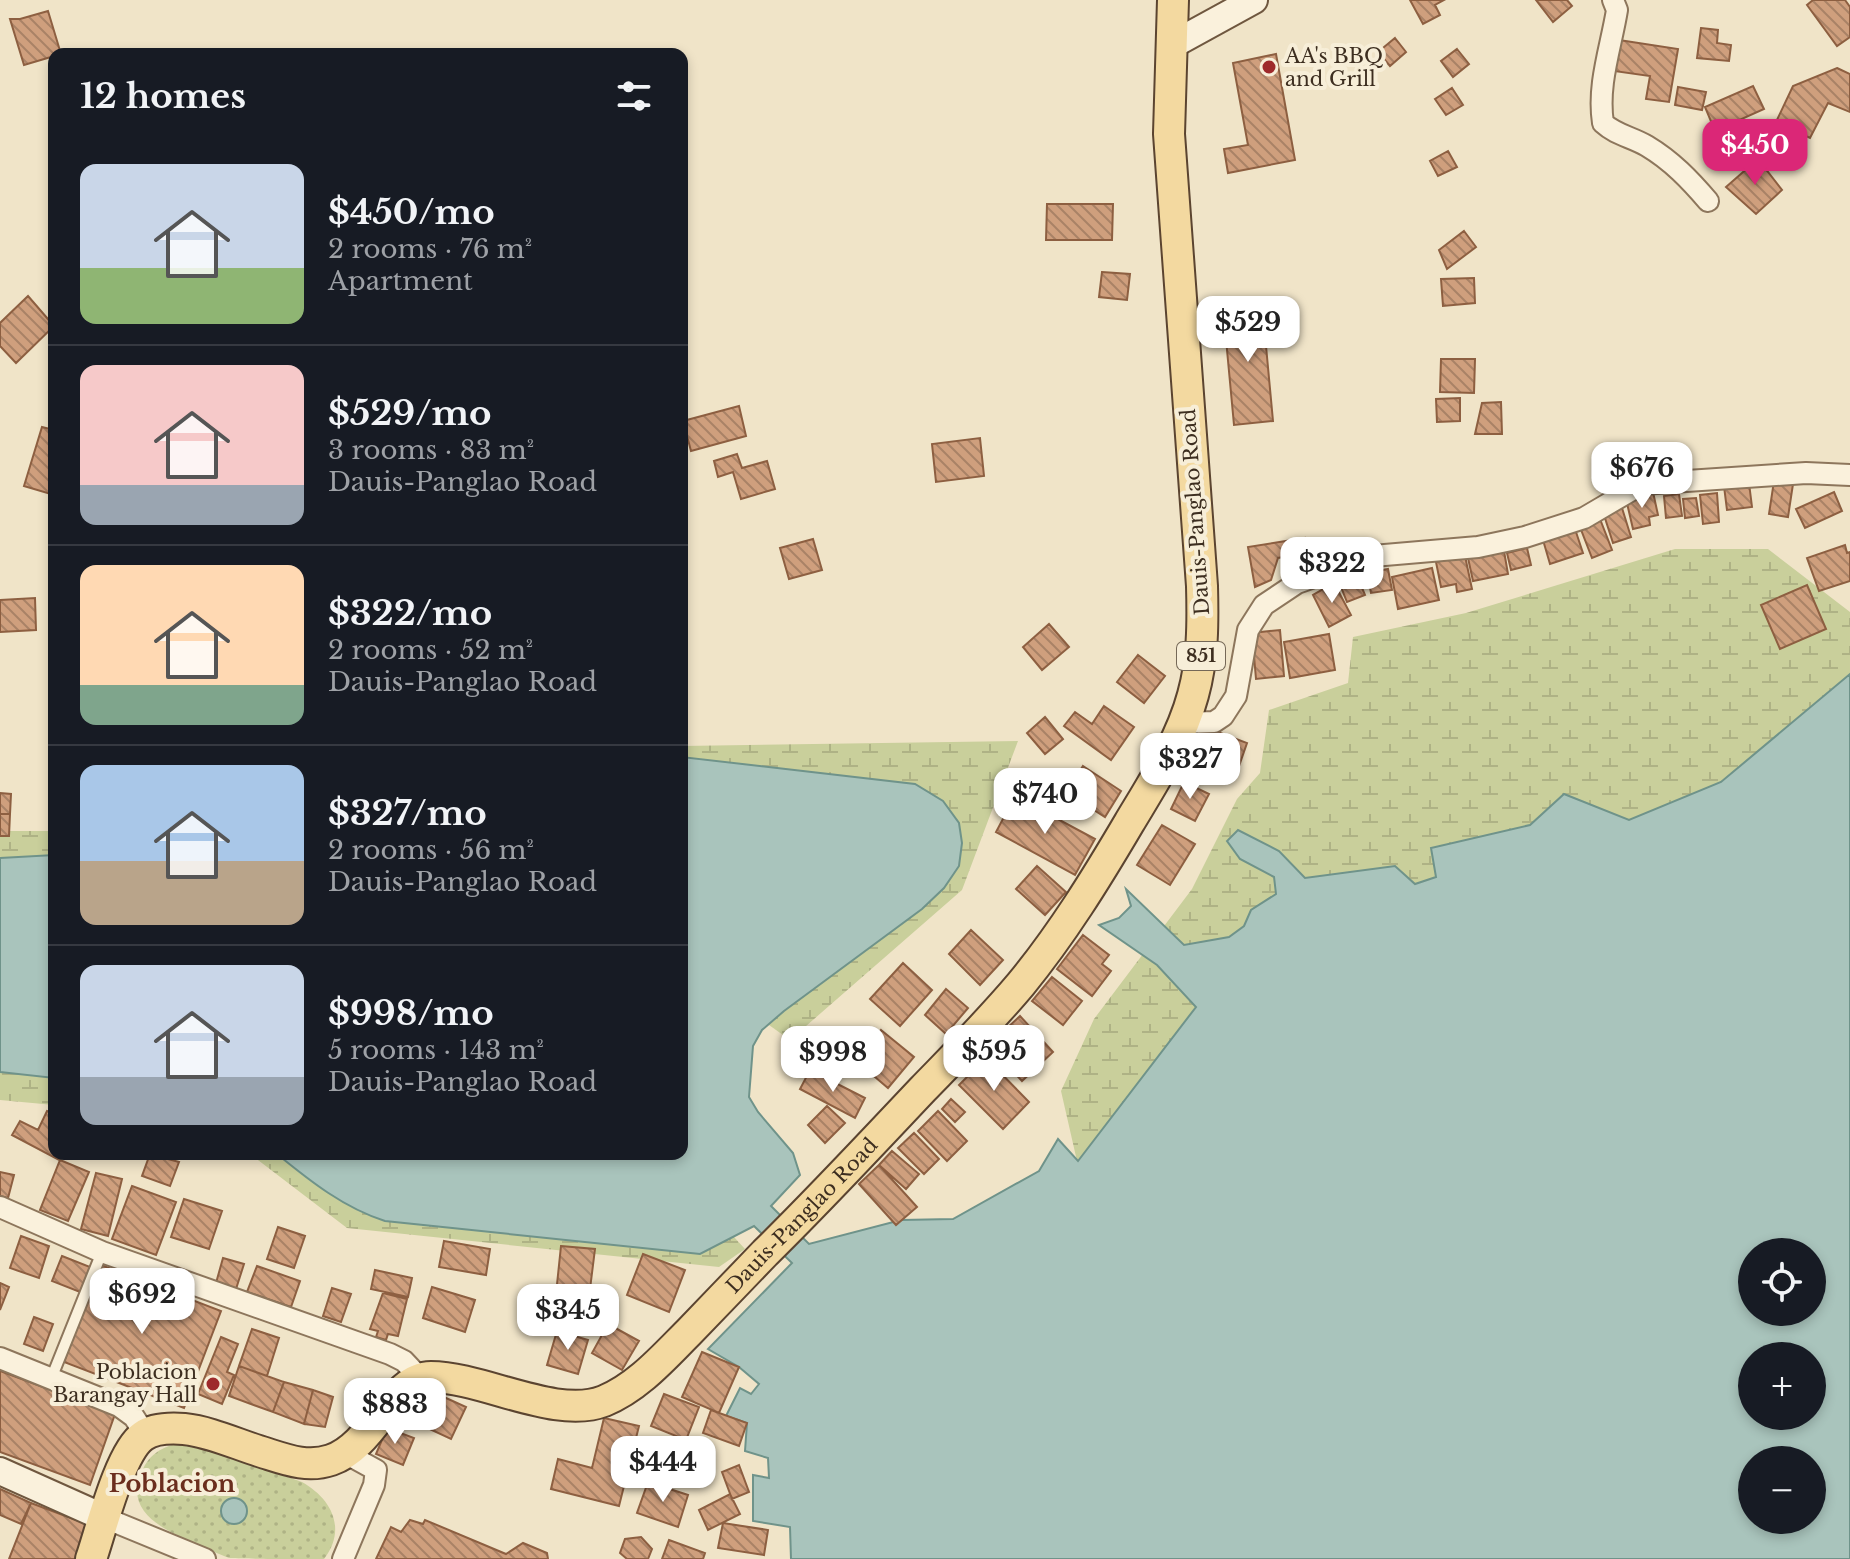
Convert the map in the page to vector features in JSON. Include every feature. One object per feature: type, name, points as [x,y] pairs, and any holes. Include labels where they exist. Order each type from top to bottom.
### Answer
[{"type":"main road","name":"Dauis-Panglao Road","points":[[420,1378],[448,1379],[576,1407],[604,1401],[651,1370],[797,1223],[1021,984],[1074,911],[1152,784],[1193,697],[1200,662],[1203,616],[1169,134],[1173,0]]},
{"type":"main road","points":[[1172,45],[1254,0]]},
{"type":"main road","points":[[91,1559],[127,1457],[145,1434],[164,1429],[190,1430],[317,1464],[345,1453],[365,1438],[396,1395],[420,1378]]},
{"type":"main road","points":[[0,1471],[105,1518]]},
{"type":"street","points":[[1613,0],[1617,10],[1602,81],[1600,107],[1603,123],[1613,132],[1644,144],[1686,174],[1708,201]]},
{"type":"street","points":[[1183,723],[1214,722],[1223,716],[1236,696],[1248,630],[1264,605],[1297,583],[1373,556],[1478,547],[1525,537],[1584,518],[1642,484],[1806,473],[1850,475]]},
{"type":"street","points":[[0,1207],[102,1252],[390,1354],[404,1361],[420,1378]]},
{"type":"street","points":[[0,1358],[128,1411],[145,1434]]},
{"type":"street","points":[[343,1559],[374,1485],[376,1470],[345,1453]]},
{"type":"street","points":[[105,1518],[205,1559]]},
{"type":"lane","points":[[51,1379],[102,1252]]},
{"type":"green space","points":[[1675,549],[1768,549],[1850,612],[1850,715],[1077,1161],[1061,1091],[1094,1019],[1192,889],[1237,799],[1260,773],[1269,710],[1348,683],[1353,637],[1466,613]]},
{"type":"green space","points":[[1018,741],[962,890],[790,1040],[688,967],[688,746]]},
{"type":"green space","points":[[0,831],[48,831],[48,1104],[0,1100]]},
{"type":"green space","points":[[258,1160],[614,1160],[723,1225],[745,1249],[719,1267],[347,1228]]},
{"type":"green space","points":[[188,1442],[302,1482],[313,1489],[328,1506],[335,1526],[331,1548],[324,1559],[230,1558],[172,1532],[150,1517],[138,1497],[143,1469],[151,1457],[162,1449]]},
{"type":"water","points":[[1850,674],[1850,1559],[791,1559],[790,1527],[753,1521],[753,1475],[769,1478],[768,1458],[745,1451],[747,1423],[726,1416],[740,1388],[751,1394],[759,1384],[739,1367],[708,1349],[792,1263],[754,1226],[700,1254],[385,1221],[342,1201],[285,1160],[688,1160],[688,758],[915,784],[943,801],[959,823],[962,843],[959,866],[944,888],[922,909],[784,1011],[762,1030],[753,1046],[749,1097],[793,1153],[800,1175],[771,1206],[809,1244],[901,1220],[953,1219],[1039,1171],[1058,1139],[1078,1161],[1196,1007],[1157,965],[1099,925],[1119,918],[1131,906],[1126,889],[1184,945],[1229,937],[1244,926],[1251,910],[1276,894],[1274,877],[1240,859],[1227,841],[1238,830],[1279,851],[1305,878],[1395,866],[1415,884],[1436,877],[1431,848],[1530,825],[1564,794],[1629,820],[1721,782]]},
{"type":"water","points":[[48,855],[48,1077],[0,1072],[0,858]]},
{"type":"water","points":[[234,1498],[243,1502],[247,1511],[243,1520],[234,1524],[225,1520],[221,1511],[225,1502]]},
{"type":"building","points":[[1410,0],[1444,0],[1435,5],[1440,15],[1423,24]]},
{"type":"building","points":[[1536,0],[1567,0],[1572,6],[1553,22]]},
{"type":"building","points":[[1813,0],[1845,0],[1850,7],[1850,37],[1837,46],[1807,5]]},
{"type":"building","points":[[48,11],[59,48],[48,48],[48,58],[24,65],[10,19]]},
{"type":"building","points":[[1701,28],[1718,30],[1717,43],[1731,45],[1729,61],[1697,58]]},
{"type":"building","points":[[1395,38],[1406,52],[1390,66],[1378,52]]},
{"type":"building","points":[[1619,40],[1678,49],[1669,102],[1646,99],[1650,76],[1614,71]]},
{"type":"building","points":[[1457,49],[1469,64],[1453,77],[1441,61]]},
{"type":"building","points":[[1276,54],[1295,160],[1228,173],[1224,149],[1248,145],[1233,63]]},
{"type":"building","points":[[1837,68],[1850,74],[1850,112],[1828,103],[1810,138],[1776,122],[1793,86]]},
{"type":"building","points":[[1753,86],[1764,109],[1715,131],[1705,107]]},
{"type":"building","points":[[1678,87],[1706,92],[1702,110],[1675,105]]},
{"type":"building","points":[[1452,88],[1463,105],[1446,115],[1435,99]]},
{"type":"building","points":[[1739,121],[1755,142],[1736,157],[1715,131]]},
{"type":"building","points":[[1448,151],[1457,167],[1438,176],[1430,161]]},
{"type":"building","points":[[1758,159],[1782,190],[1756,214],[1726,187]]},
{"type":"building","points":[[1047,204],[1113,204],[1112,240],[1046,240]]},
{"type":"building","points":[[1464,231],[1476,247],[1447,269],[1439,250]]},
{"type":"building","points":[[1102,272],[1130,274],[1127,300],[1099,297]]},
{"type":"building","points":[[1474,278],[1475,303],[1443,306],[1441,279]]},
{"type":"building","points":[[28,296],[48,319],[48,332],[16,363],[0,346],[0,323]]},
{"type":"building","points":[[1262,303],[1273,421],[1234,425],[1223,307]]},
{"type":"building","points":[[1441,359],[1475,359],[1474,393],[1440,392]]},
{"type":"building","points":[[1460,398],[1460,421],[1437,422],[1436,399]]},
{"type":"building","points":[[1501,402],[1502,434],[1475,434],[1482,403]]},
{"type":"building","points":[[739,406],[746,436],[691,451],[688,420]]},
{"type":"building","points":[[42,427],[48,428],[48,493],[24,486]]},
{"type":"building","points":[[980,438],[984,476],[936,482],[932,444]]},
{"type":"building","points":[[737,454],[742,468],[767,461],[775,489],[741,499],[733,472],[718,477],[714,461]]},
{"type":"building","points":[[1774,481],[1793,484],[1788,517],[1769,514]]},
{"type":"building","points":[[1749,483],[1752,507],[1727,510],[1724,486]]},
{"type":"building","points":[[1653,492],[1658,515],[1649,517],[1650,525],[1633,529],[1626,499]]},
{"type":"building","points":[[1834,492],[1842,511],[1805,528],[1796,509]]},
{"type":"building","points":[[1717,493],[1719,522],[1703,524],[1700,495]]},
{"type":"building","points":[[1679,494],[1682,516],[1666,518],[1664,496]]},
{"type":"building","points":[[1696,498],[1699,516],[1685,518],[1683,499]]},
{"type":"building","points":[[1622,508],[1631,537],[1613,543],[1604,515]]},
{"type":"building","points":[[1600,519],[1612,550],[1592,558],[1580,527]]},
{"type":"building","points":[[1575,529],[1583,553],[1550,564],[1543,540]]},
{"type":"building","points":[[1305,538],[1308,553],[1278,558],[1271,580],[1255,587],[1248,547]]},
{"type":"building","points":[[813,539],[822,570],[789,579],[780,548]]},
{"type":"building","points":[[1845,545],[1847,553],[1850,552],[1850,581],[1819,591],[1807,558]]},
{"type":"building","points":[[1527,548],[1531,565],[1511,570],[1507,553]]},
{"type":"building","points":[[1504,551],[1508,574],[1473,581],[1468,558]]},
{"type":"building","points":[[1465,556],[1472,589],[1457,592],[1456,584],[1441,587],[1436,562]]},
{"type":"building","points":[[1432,568],[1439,600],[1398,609],[1392,577]]},
{"type":"building","points":[[1388,569],[1392,590],[1371,593],[1367,573]]},
{"type":"building","points":[[1357,576],[1365,595],[1347,602],[1339,582]]},
{"type":"building","points":[[1334,583],[1351,615],[1329,627],[1313,595]]},
{"type":"building","points":[[1807,585],[1826,629],[1780,649],[1761,605]]},
{"type":"building","points":[[35,598],[36,630],[0,632],[0,600]]},
{"type":"building","points":[[1049,624],[1069,647],[1042,670],[1023,647]]},
{"type":"building","points":[[1280,630],[1284,676],[1256,679],[1252,633]]},
{"type":"building","points":[[1329,634],[1335,670],[1290,678],[1284,642]]},
{"type":"building","points":[[1138,655],[1165,676],[1144,703],[1117,682]]},
{"type":"building","points":[[1104,706],[1134,727],[1111,760],[1064,726],[1075,712],[1092,724]]},
{"type":"building","points":[[1045,717],[1063,739],[1045,754],[1027,733]]},
{"type":"building","points":[[1215,731],[1247,743],[1238,769],[1205,757]]},
{"type":"building","points":[[1083,766],[1121,791],[1105,817],[1066,792]]},
{"type":"building","points":[[1184,782],[1209,794],[1195,821],[1171,809]]},
{"type":"building","points":[[0,793],[11,794],[10,814],[0,814]]},
{"type":"building","points":[[1015,796],[1095,839],[1075,875],[996,832]]},
{"type":"building","points":[[0,814],[10,814],[9,836],[0,836]]},
{"type":"building","points":[[1162,825],[1195,844],[1170,885],[1137,865]]},
{"type":"building","points":[[1037,866],[1066,892],[1045,915],[1016,889]]},
{"type":"building","points":[[971,930],[1003,960],[980,985],[949,954]]},
{"type":"building","points":[[1083,935],[1109,955],[1102,964],[1111,971],[1092,996],[1057,969]]},
{"type":"building","points":[[903,963],[932,990],[900,1026],[870,999]]},
{"type":"building","points":[[1052,977],[1082,1001],[1063,1025],[1032,1001]]},
{"type":"building","points":[[946,989],[968,1008],[946,1034],[925,1015]]},
{"type":"building","points":[[1020,1016],[1053,1052],[1022,1081],[989,1045]]},
{"type":"building","points":[[881,1030],[914,1057],[888,1088],[855,1060]]},
{"type":"building","points":[[986,1058],[1029,1102],[1003,1129],[959,1085]]},
{"type":"building","points":[[810,1070],[865,1098],[855,1118],[800,1089]]},
{"type":"building","points":[[951,1099],[965,1112],[955,1122],[942,1109]]},
{"type":"building","points":[[827,1106],[845,1123],[825,1143],[808,1125]]},
{"type":"building","points":[[48,1111],[48,1154],[12,1135],[20,1121],[38,1130]]},
{"type":"building","points":[[938,1111],[967,1141],[947,1161],[918,1131]]},
{"type":"building","points":[[914,1133],[939,1159],[924,1174],[898,1148]]},
{"type":"building","points":[[892,1151],[919,1174],[906,1189],[879,1165]]},
{"type":"building","points":[[60,1160],[89,1172],[68,1221],[40,1210]]},
{"type":"building","points":[[148,1160],[179,1162],[170,1186],[142,1176]]},
{"type":"building","points":[[879,1165],[917,1207],[896,1225],[859,1184]]},
{"type":"building","points":[[0,1172],[14,1175],[8,1198],[0,1196]]},
{"type":"building","points":[[96,1173],[122,1179],[108,1236],[81,1229]]},
{"type":"building","points":[[132,1186],[176,1202],[156,1255],[112,1239]]},
{"type":"building","points":[[184,1199],[222,1211],[209,1249],[171,1237]]},
{"type":"building","points":[[278,1227],[305,1236],[294,1268],[267,1259]]},
{"type":"building","points":[[21,1236],[49,1246],[39,1278],[10,1268]]},
{"type":"building","points":[[444,1241],[490,1249],[486,1275],[439,1267]]},
{"type":"building","points":[[561,1246],[595,1249],[589,1297],[556,1294]]},
{"type":"building","points":[[643,1254],[685,1270],[669,1312],[627,1295]]},
{"type":"building","points":[[62,1256],[90,1267],[80,1292],[52,1281]]},
{"type":"building","points":[[223,1258],[244,1264],[236,1289],[216,1283]]},
{"type":"building","points":[[101,1265],[221,1311],[184,1408],[64,1362]]},
{"type":"building","points":[[257,1266],[300,1281],[291,1307],[247,1292]]},
{"type":"building","points":[[375,1270],[412,1278],[408,1297],[371,1289]]},
{"type":"building","points":[[0,1283],[9,1287],[0,1310]]},
{"type":"building","points":[[432,1287],[475,1300],[465,1332],[423,1318]]},
{"type":"building","points":[[332,1288],[351,1294],[341,1322],[323,1316]]},
{"type":"building","points":[[383,1293],[407,1299],[398,1336],[388,1334],[386,1340],[376,1337],[378,1331],[370,1329]]},
{"type":"building","points":[[34,1317],[53,1324],[43,1351],[24,1344]]},
{"type":"building","points":[[608,1324],[639,1341],[622,1370],[592,1353]]},
{"type":"building","points":[[252,1329],[279,1338],[267,1376],[239,1366]]},
{"type":"building","points":[[557,1331],[588,1340],[578,1374],[547,1365]]},
{"type":"building","points":[[221,1337],[238,1344],[227,1372],[234,1375],[222,1404],[198,1394]]},
{"type":"building","points":[[702,1352],[739,1367],[719,1413],[682,1397]]},
{"type":"building","points":[[239,1366],[284,1382],[273,1412],[229,1396]]},
{"type":"building","points":[[0,1371],[115,1414],[90,1485],[0,1452]]},
{"type":"building","points":[[284,1382],[313,1390],[304,1424],[273,1412]]},
{"type":"building","points":[[313,1390],[333,1397],[325,1427],[304,1424]]},
{"type":"building","points":[[435,1393],[466,1407],[451,1439],[406,1418],[414,1401]]},
{"type":"building","points":[[664,1394],[699,1407],[686,1440],[651,1426]]},
{"type":"building","points":[[711,1410],[747,1423],[739,1446],[703,1433]]},
{"type":"building","points":[[604,1418],[639,1426],[619,1506],[551,1489],[558,1459],[592,1468]]},
{"type":"building","points":[[387,1428],[414,1438],[403,1465],[376,1454]]},
{"type":"building","points":[[648,1438],[696,1453],[688,1477],[661,1469],[658,1478],[637,1471]]},
{"type":"building","points":[[739,1465],[749,1492],[732,1499],[722,1472]]},
{"type":"building","points":[[648,1482],[688,1495],[678,1527],[637,1513]]},
{"type":"building","points":[[0,1489],[31,1503],[21,1524],[0,1515]]},
{"type":"building","points":[[730,1494],[740,1514],[708,1530],[699,1510]]},
{"type":"building","points":[[31,1503],[92,1526],[80,1559],[9,1559]]},
{"type":"building","points":[[410,1520],[423,1524],[425,1520],[506,1554],[523,1543],[547,1553],[548,1559],[376,1559],[391,1527],[401,1532]]},
{"type":"building","points":[[723,1523],[768,1530],[764,1555],[718,1548]]},
{"type":"building","points":[[641,1537],[652,1549],[648,1559],[627,1559],[620,1553],[625,1539]]},
{"type":"building","points":[[669,1540],[705,1553],[703,1559],[662,1559]]},
{"type":"place","name":"AA's BBQ and Grill","points":[[1269,67]]},
{"type":"place","name":"Poblacion Barangay Hall","points":[[213,1384]]},
{"type":"district","name":"Poblacion","points":[[172,1483]]}]
